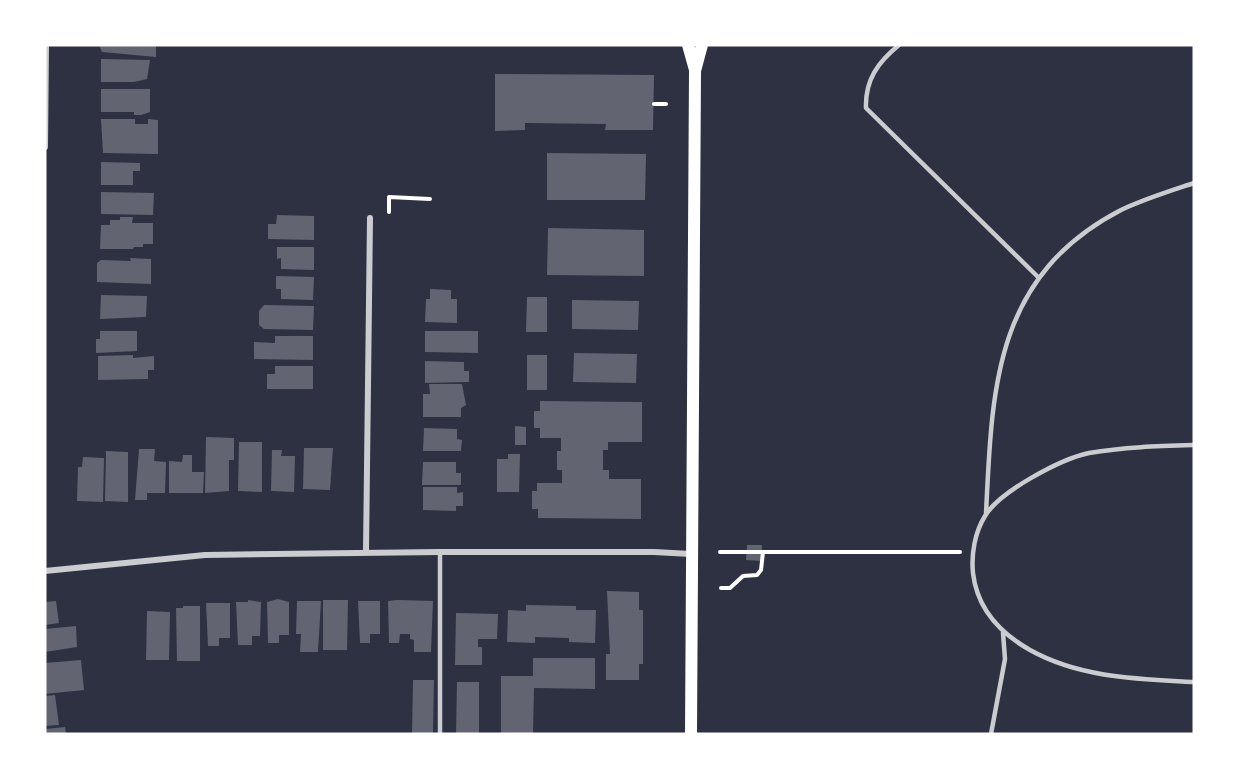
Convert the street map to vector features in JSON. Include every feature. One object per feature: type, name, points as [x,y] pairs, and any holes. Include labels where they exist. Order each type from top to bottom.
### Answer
[{"type":"main road","points":[[688,45],[695,71]]},
{"type":"main road","points":[[691,734],[695,71],[702,45]]},
{"type":"street","points":[[45,147],[46,45]]},
{"type":"street","points":[[366,552],[370,218]]},
{"type":"street","points":[[45,571],[205,555],[366,552],[654,552],[693,555]]},
{"type":"lane","points":[[898,45],[882,58],[870,80],[865,92],[866,108],[1038,277]]},
{"type":"lane","points":[[1194,183],[1120,211],[1075,241],[1038,277],[1020,305],[1003,353],[992,410],[986,514],[973,552],[974,582],[981,604],[1003,633],[1031,651],[1071,667],[1117,678],[1194,682]]},
{"type":"lane","points":[[986,514],[1011,492],[1046,469],[1088,454],[1194,446]]},
{"type":"lane","points":[[440,552],[440,734]]},
{"type":"lane","points":[[992,734],[1005,659],[1003,633]]},
{"type":"path","points":[[654,104],[666,104]]},
{"type":"path","points":[[388,212],[388,197],[430,199]]},
{"type":"path","points":[[720,552],[973,552]]},
{"type":"path","points":[[721,588],[730,588],[743,576],[757,575],[761,570],[763,552]]},
{"type":"building","points":[[99,45],[156,45],[156,57],[102,52]]},
{"type":"building","points":[[101,59],[150,60],[147,79],[134,82],[101,82]]},
{"type":"building","points":[[495,74],[654,75],[653,130],[605,130],[606,124],[525,123],[525,130],[495,131]]},
{"type":"building","points":[[101,89],[150,89],[150,112],[134,115],[134,112],[101,112]]},
{"type":"building","points":[[101,119],[135,119],[135,124],[148,124],[148,119],[158,120],[158,154],[103,153]]},
{"type":"building","points":[[547,153],[646,154],[645,200],[547,200]]},
{"type":"building","points":[[101,162],[140,163],[140,171],[133,171],[133,185],[101,185]]},
{"type":"building","points":[[101,192],[154,193],[153,215],[101,214]]},
{"type":"building","points":[[277,215],[314,216],[314,240],[268,239],[268,224],[276,224]]},
{"type":"building","points":[[120,217],[133,217],[132,223],[153,223],[153,244],[143,244],[143,247],[133,249],[100,249],[101,225],[110,225],[110,220],[120,220]]},
{"type":"building","points":[[548,228],[644,230],[644,276],[547,275]]},
{"type":"building","points":[[277,247],[314,247],[314,270],[281,269],[281,258],[277,259]]},
{"type":"building","points":[[130,258],[151,259],[151,284],[97,282],[97,263],[101,260],[131,261]]},
{"type":"building","points":[[276,276],[314,277],[313,300],[281,299],[281,289],[276,289]]},
{"type":"building","points":[[430,289],[451,290],[451,299],[457,299],[457,323],[425,322],[426,299],[430,299]]},
{"type":"building","points":[[101,295],[147,296],[146,317],[100,319]]},
{"type":"building","points":[[527,297],[547,297],[547,332],[526,332]]},
{"type":"building","points":[[572,300],[639,301],[638,330],[572,329]]},
{"type":"building","points":[[264,305],[314,306],[313,330],[264,329],[259,325],[259,311]]},
{"type":"building","points":[[100,331],[137,331],[137,351],[96,353],[96,339],[100,339]]},
{"type":"building","points":[[425,331],[478,331],[478,353],[425,352]]},
{"type":"building","points":[[275,336],[313,336],[313,360],[254,359],[254,342],[275,343]]},
{"type":"building","points":[[574,353],[637,354],[636,383],[573,382]]},
{"type":"building","points":[[133,355],[133,358],[154,356],[154,370],[148,370],[148,379],[98,380],[98,356]]},
{"type":"building","points":[[527,355],[547,355],[547,390],[527,390]]},
{"type":"building","points":[[425,361],[464,362],[464,371],[469,371],[469,382],[425,383]]},
{"type":"building","points":[[275,366],[313,366],[313,389],[267,389],[267,374],[275,374]]},
{"type":"building","points":[[429,384],[462,384],[466,405],[461,408],[461,417],[423,417],[423,394],[430,394]]},
{"type":"building","points":[[540,401],[642,402],[642,442],[608,442],[608,450],[603,450],[603,470],[609,470],[609,479],[641,479],[641,519],[538,518],[538,509],[532,509],[532,491],[537,491],[537,483],[562,483],[562,470],[557,470],[557,451],[561,451],[561,438],[540,438],[540,428],[534,428],[534,411],[540,411]]},
{"type":"building","points":[[515,426],[526,427],[526,445],[515,445]]},
{"type":"building","points":[[424,428],[457,429],[457,439],[462,440],[461,451],[423,451]]},
{"type":"building","points":[[206,437],[234,438],[234,460],[229,460],[229,491],[205,493]]},
{"type":"building","points":[[239,442],[262,442],[262,492],[238,491]]},
{"type":"building","points":[[304,448],[333,448],[330,490],[303,489]]},
{"type":"building","points":[[139,449],[155,449],[154,461],[166,462],[165,493],[147,493],[147,500],[135,500]]},
{"type":"building","points":[[272,450],[282,450],[281,456],[295,456],[294,492],[271,491]]},
{"type":"building","points":[[106,451],[128,452],[128,502],[105,501]]},
{"type":"building","points":[[508,454],[520,454],[519,492],[497,492],[497,459],[508,459]]},
{"type":"building","points":[[183,455],[192,455],[192,472],[204,472],[203,493],[169,493],[169,461],[182,462]]},
{"type":"building","points":[[83,457],[104,458],[103,502],[77,501],[78,467],[82,467]]},
{"type":"building","points":[[423,462],[456,462],[456,473],[461,473],[461,485],[422,485]]},
{"type":"building","points":[[423,487],[457,487],[457,493],[463,492],[463,506],[456,506],[456,511],[423,510]]},
{"type":"building","points":[[747,545],[762,545],[761,561],[746,560]]},
{"type":"building","points":[[607,591],[639,592],[639,610],[643,610],[643,664],[639,664],[639,680],[606,680],[606,654],[610,654]]},
{"type":"building","points":[[278,599],[289,602],[289,635],[279,635],[279,643],[268,643],[267,602]]},
{"type":"building","points":[[248,600],[261,602],[260,636],[252,636],[252,645],[238,645],[236,602],[248,602]]},
{"type":"building","points":[[323,600],[348,600],[347,650],[323,650]]},
{"type":"building","points":[[56,601],[59,623],[45,625],[45,602]]},
{"type":"building","points":[[297,601],[321,601],[318,652],[300,652],[301,634],[296,634]]},
{"type":"building","points":[[358,601],[380,601],[380,634],[370,634],[370,643],[360,643]]},
{"type":"building","points":[[388,601],[433,601],[431,652],[414,652],[414,640],[410,639],[410,634],[400,634],[399,643],[389,643]]},
{"type":"building","points":[[206,603],[230,603],[230,638],[219,638],[219,646],[208,646]]},
{"type":"building","points":[[526,605],[576,606],[576,610],[596,610],[595,643],[569,642],[569,638],[535,637],[535,643],[507,642],[508,610],[526,611]]},
{"type":"building","points":[[183,606],[200,606],[200,661],[177,661],[176,608],[183,608]]},
{"type":"building","points":[[147,611],[170,612],[169,660],[146,660]]},
{"type":"building","points":[[456,613],[498,614],[497,639],[478,639],[478,647],[482,647],[482,665],[455,665]]},
{"type":"building","points":[[76,626],[77,647],[45,652],[45,629]]},
{"type":"building","points":[[533,658],[595,658],[595,689],[534,688],[533,734],[501,734],[501,676],[533,676]]},
{"type":"building","points":[[81,660],[84,690],[45,694],[45,663]]},
{"type":"building","points":[[413,680],[434,680],[433,734],[412,734]]},
{"type":"building","points":[[457,682],[479,682],[479,734],[456,734]]},
{"type":"building","points":[[55,695],[59,725],[45,726],[45,696]]},
{"type":"building","points":[[65,727],[66,734],[45,734],[45,729]]}]
